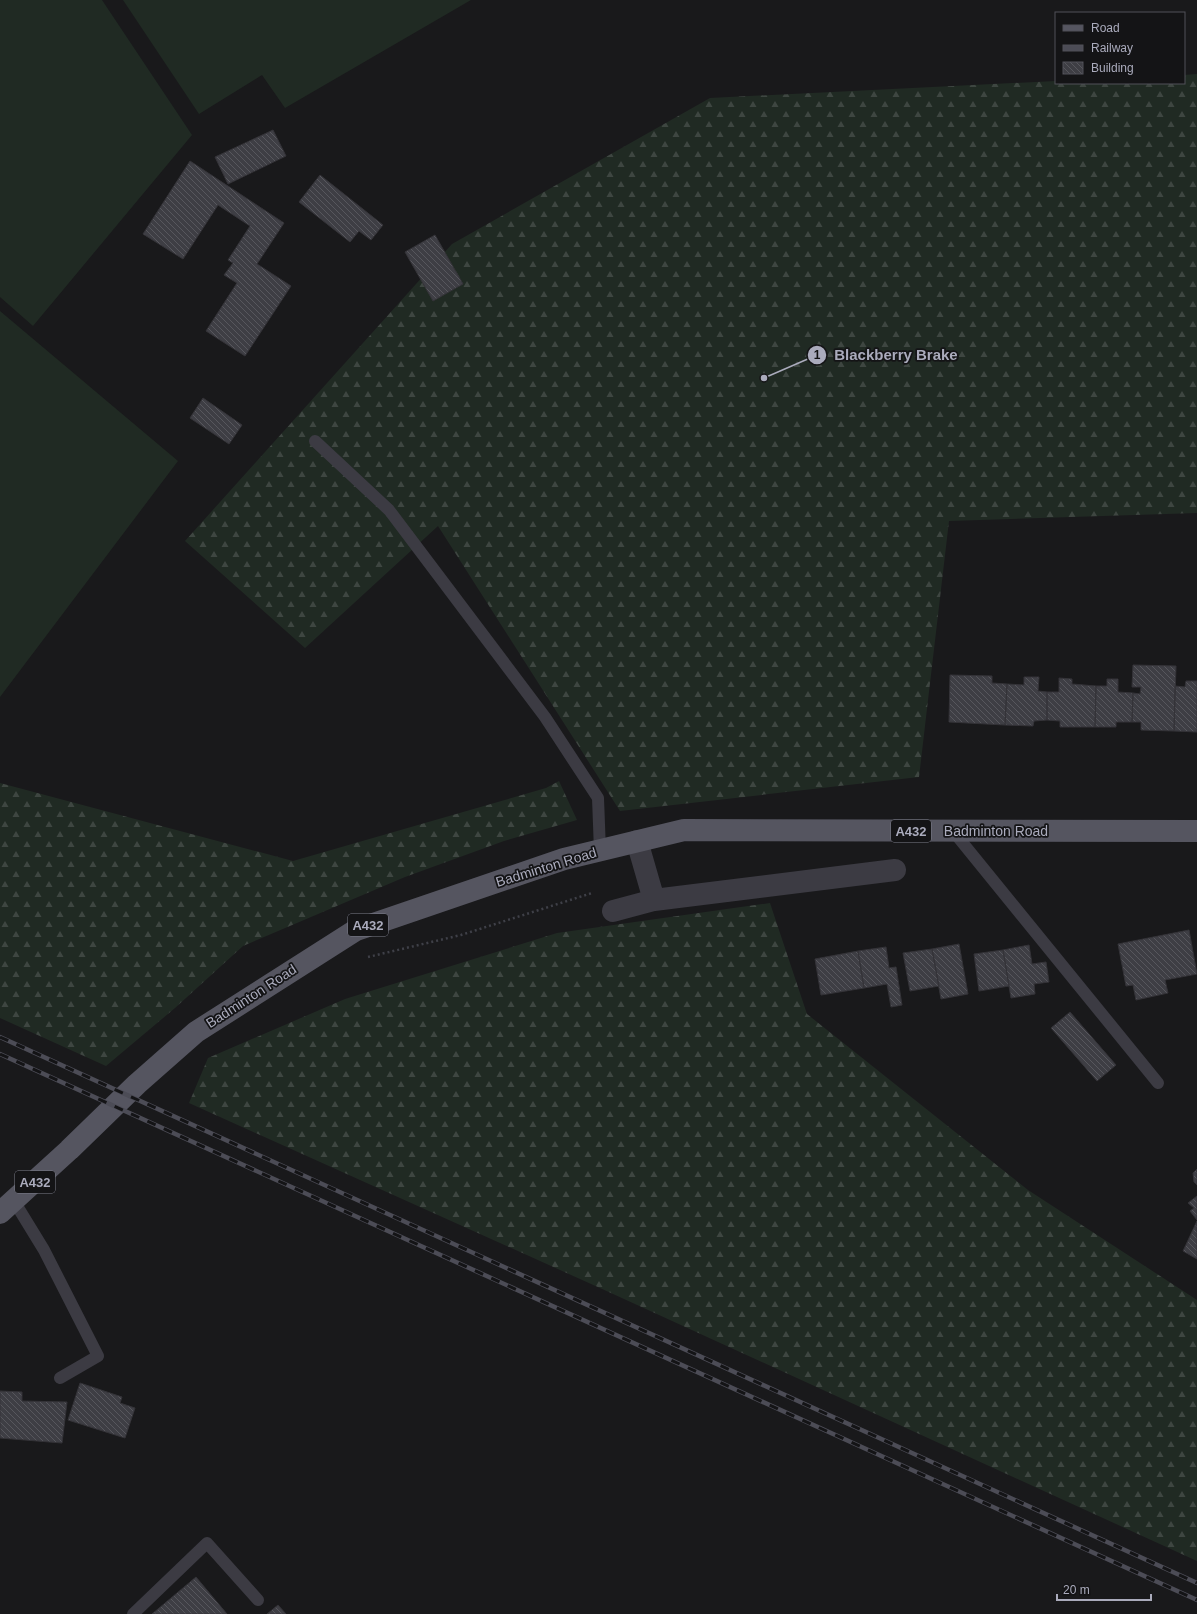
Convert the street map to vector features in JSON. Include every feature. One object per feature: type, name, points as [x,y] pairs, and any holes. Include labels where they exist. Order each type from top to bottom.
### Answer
[{"type":"main road","name":"Badminton Road","points":[[7,1207],[137,1084],[196,1032],[356,930],[564,859],[684,830],[1197,831]]},
{"type":"street","points":[[636,841],[654,900]]},
{"type":"street","points":[[612,911],[654,900],[895,870]]},
{"type":"lane","points":[[315,441],[389,510],[545,718],[598,798],[600,851]]},
{"type":"lane","points":[[953,831],[1158,1083]]},
{"type":"lane","points":[[7,1207],[44,1250],[98,1356],[60,1378]]},
{"type":"lane","points":[[133,1614],[207,1543],[258,1600]]},
{"type":"path","points":[[365,958],[461,935],[594,892]]},
{"type":"green space","points":[[0,0],[102,0],[192,135],[33,326],[0,297]]},
{"type":"green space","points":[[123,0],[471,0],[285,108],[262,75],[199,114]]},
{"type":"green space","points":[[1197,74],[1197,513],[949,521],[919,777],[620,811],[438,526],[305,648],[185,541],[452,244],[710,98],[1055,81],[1055,84],[1185,84],[1185,75]]},
{"type":"green space","points":[[0,311],[178,461],[0,697]]},
{"type":"green space","points":[[559,781],[577,820],[504,841],[405,877],[243,946],[175,1008],[106,1066],[0,1018],[0,783],[293,861],[546,788]]},
{"type":"green space","points":[[770,903],[807,1014],[1028,1190],[1197,1300],[1197,1561],[600,1288],[189,1103],[208,1058],[345,999],[557,933]]},
{"type":"building","points":[[273,130],[286,156],[228,184],[215,157]]},
{"type":"building","points":[[190,161],[284,223],[257,264],[291,286],[245,356],[206,331],[237,283],[224,275],[233,263],[228,260],[250,226],[218,205],[183,259],[143,234]]},
{"type":"building","points":[[320,175],[383,225],[371,240],[359,231],[350,242],[299,202]]},
{"type":"building","points":[[435,235],[463,284],[433,301],[405,252]]},
{"type":"building","points":[[203,398],[242,425],[229,444],[190,418]]},
{"type":"building","points":[[1133,665],[1176,666],[1174,731],[1141,730],[1141,722],[1132,722],[1133,693],[1140,694],[1141,687],[1132,687]]},
{"type":"building","points":[[950,675],[992,676],[992,683],[1007,684],[1005,725],[949,722]]},
{"type":"building","points":[[1024,677],[1039,677],[1038,691],[1047,692],[1047,720],[1034,721],[1033,726],[1005,725],[1007,684],[1024,685]]},
{"type":"building","points":[[1059,678],[1072,679],[1072,684],[1096,686],[1095,727],[1060,727],[1060,721],[1047,720],[1047,692],[1059,692]]},
{"type":"building","points":[[1107,679],[1118,679],[1118,692],[1133,693],[1132,722],[1116,722],[1116,727],[1095,727],[1096,686],[1107,686]]},
{"type":"building","points":[[1186,681],[1197,681],[1197,732],[1174,731],[1175,686],[1185,687]]},
{"type":"building","points":[[1189,930],[1197,974],[1165,980],[1168,993],[1136,1000],[1133,985],[1126,986],[1118,944]]},
{"type":"building","points":[[959,944],[968,994],[941,999],[932,949]]},
{"type":"building","points":[[1029,945],[1032,964],[1046,962],[1049,982],[1034,984],[1035,994],[1011,998],[1003,950]]},
{"type":"building","points":[[886,947],[889,968],[896,967],[902,1005],[891,1007],[887,984],[864,988],[858,951]]},
{"type":"building","points":[[932,949],[939,986],[910,991],[903,953]]},
{"type":"building","points":[[1003,950],[1009,986],[979,991],[974,954]]},
{"type":"building","points":[[858,951],[864,988],[821,995],[815,959]]},
{"type":"building","points":[[1070,1012],[1116,1065],[1097,1081],[1051,1028]]},
{"type":"building","points":[[1197,1169],[1197,1185],[1194,1182],[1193,1173]]},
{"type":"building","points":[[1197,1196],[1197,1220],[1190,1211],[1194,1208],[1188,1203]]},
{"type":"building","points":[[1197,1221],[1197,1259],[1183,1251]]},
{"type":"building","points":[[80,1383],[122,1397],[120,1403],[135,1408],[125,1438],[68,1420]]},
{"type":"building","points":[[0,1391],[22,1392],[22,1401],[67,1402],[62,1443],[0,1438]]},
{"type":"building","points":[[196,1577],[227,1614],[152,1614]]},
{"type":"building","points":[[278,1605],[286,1614],[267,1614]]},
{"type":"railway","points":[[0,1037],[1197,1583]]},
{"type":"railway","points":[[0,1054],[1197,1600]]},
{"type":"place","name":"Blackberry Brake","points":[[764,378]]}]
